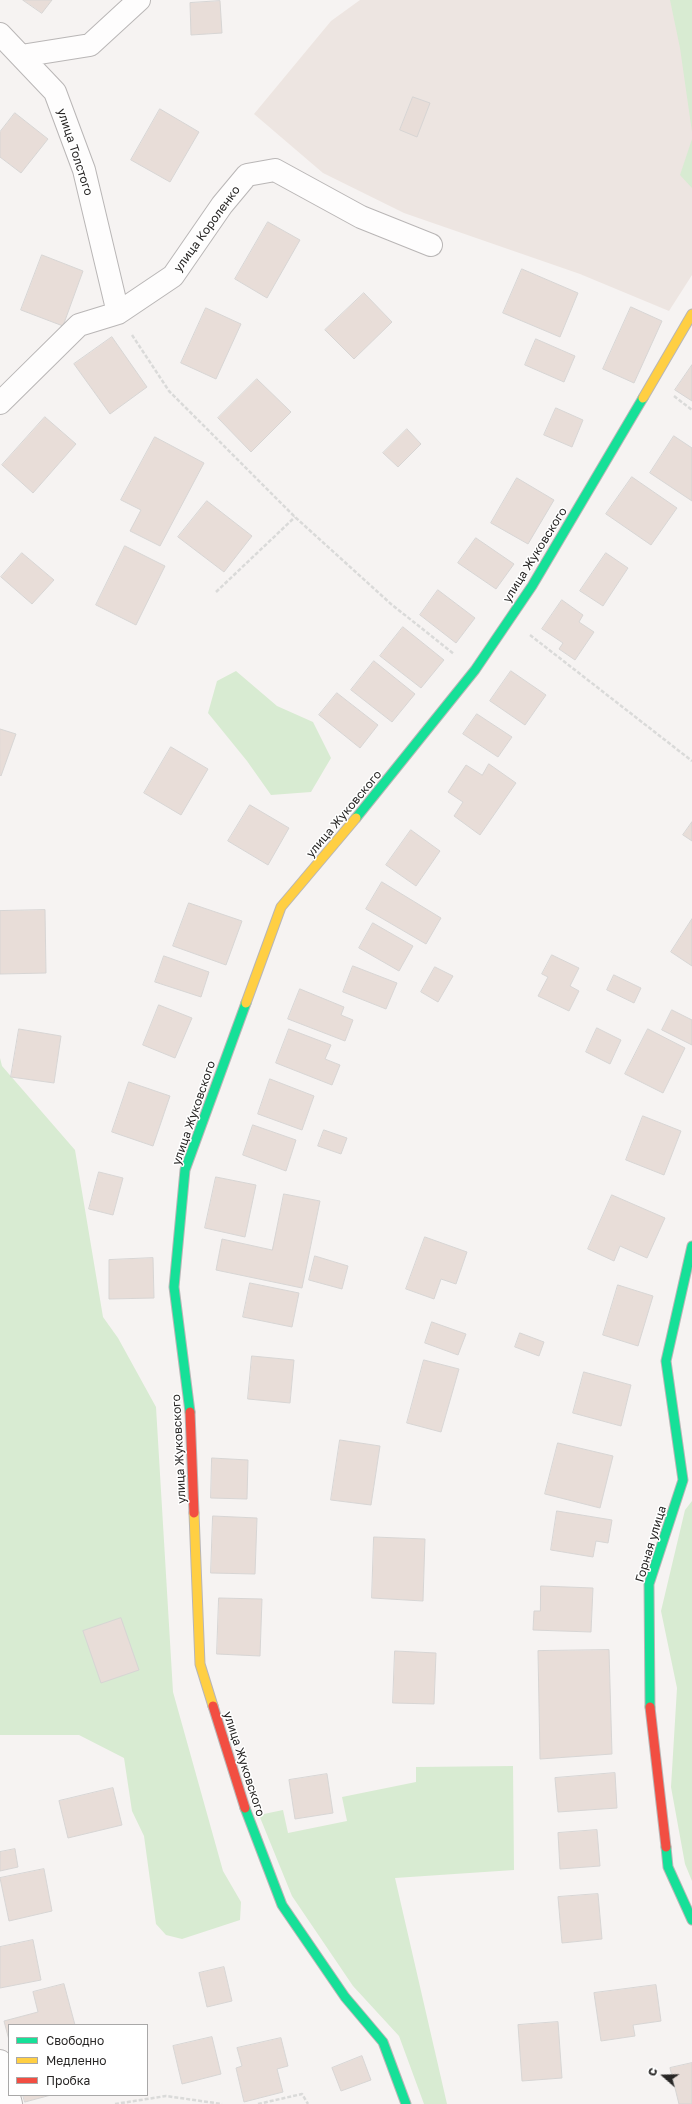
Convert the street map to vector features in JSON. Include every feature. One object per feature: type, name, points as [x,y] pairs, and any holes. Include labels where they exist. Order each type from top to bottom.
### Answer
[{"type":"street","points":[[21,56],[90,45],[139,0]]},
{"type":"street","name":"улица Толстого","points":[[0,34],[55,92],[84,170],[118,312]]},
{"type":"street","name":"улица Короленко","points":[[0,403],[79,325],[118,312],[173,276],[222,205],[247,175],[275,170],[361,217],[431,245]]},
{"type":"street","name":"улица Жуковского","points":[[406,2104],[383,2042],[345,1997],[282,1905],[246,1812],[200,1664],[190,1407],[174,1287],[185,1170],[281,907],[385,784],[475,670],[532,586],[692,314]]},
{"type":"street","name":"Горная улица","points":[[692,1246],[666,1361],[688,1476],[649,1584],[649,1700],[668,1867],[692,1920]]},
{"type":"street","points":[[0,2061],[8,2092]]},
{"type":"path","points":[[118,312],[169,391],[295,517],[391,604],[475,670]]},
{"type":"path","points":[[216,592],[295,517]]},
{"type":"path","points":[[510,619],[692,761]]},
{"type":"path","points":[[258,2104],[302,2094],[308,2104]]},
{"type":"path","points":[[115,2104],[166,2096],[222,2104]]},
{"type":"shaded area","points":[[360,0],[692,0],[692,275],[669,311],[580,274],[404,213],[323,173],[254,114],[331,21]]},
{"type":"green space","points":[[670,0],[692,0],[692,132],[680,48]]},
{"type":"green space","points":[[692,139],[692,188],[680,175]]},
{"type":"green space","points":[[236,671],[277,706],[313,722],[331,758],[311,792],[271,795],[247,761],[208,713],[217,681]]},
{"type":"green space","points":[[0,1058],[2,1066],[75,1150],[103,1317],[118,1338],[156,1407],[173,1692],[223,1871],[241,1902],[240,1920],[182,1939],[166,1935],[156,1924],[144,1836],[132,1811],[124,1758],[79,1735],[0,1735]]},
{"type":"green space","points":[[692,1501],[692,1881],[685,1864],[671,1787],[677,1688],[661,1611],[685,1510]]},
{"type":"green space","points":[[513,1766],[514,1870],[395,1878],[447,2104],[424,2104],[399,2036],[353,1986],[292,1896],[259,1815],[283,1810],[288,1833],[347,1821],[342,1797],[416,1782],[416,1767]]},
{"type":"building","points":[[23,0],[52,0],[42,13]]},
{"type":"building","points":[[220,1],[222,33],[191,35],[190,3]]},
{"type":"building","points":[[413,97],[430,103],[417,137],[400,130]]},
{"type":"building","points":[[160,109],[199,132],[170,182],[131,160]]},
{"type":"building","points":[[15,113],[48,139],[21,173],[0,157],[0,132]]},
{"type":"building","points":[[268,222],[300,240],[267,298],[235,279]]},
{"type":"building","points":[[42,255],[83,271],[63,326],[21,310]]},
{"type":"building","points":[[522,269],[578,293],[560,337],[503,313]]},
{"type":"building","points":[[364,293],[392,322],[354,359],[325,330]]},
{"type":"building","points":[[631,307],[662,321],[634,383],[603,369]]},
{"type":"building","points":[[206,308],[241,324],[216,379],[181,363]]},
{"type":"building","points":[[112,337],[147,387],[110,414],[74,364]]},
{"type":"building","points":[[536,339],[575,356],[564,382],[525,365]]},
{"type":"building","points":[[692,365],[692,401],[675,390]]},
{"type":"building","points":[[257,379],[291,412],[251,452],[218,418]]},
{"type":"building","points":[[556,408],[583,420],[572,447],[544,435]]},
{"type":"building","points":[[45,417],[76,444],[33,493],[2,465]]},
{"type":"building","points":[[407,429],[421,444],[398,467],[383,453]]},
{"type":"building","points":[[674,436],[692,448],[692,501],[650,473]]},
{"type":"building","points":[[155,437],[204,463],[160,546],[130,531],[141,510],[121,500]]},
{"type":"building","points":[[632,477],[677,508],[651,545],[606,514]]},
{"type":"building","points":[[517,478],[554,500],[528,544],[491,523]]},
{"type":"building","points":[[207,501],[252,536],[224,572],[178,537]]},
{"type":"building","points":[[476,538],[514,564],[496,589],[458,563]]},
{"type":"building","points":[[125,546],[165,566],[136,625],[96,605]]},
{"type":"building","points":[[22,553],[54,580],[32,604],[1,577]]},
{"type":"building","points":[[606,553],[628,568],[603,606],[580,591]]},
{"type":"building","points":[[438,590],[475,618],[456,643],[420,615]]},
{"type":"building","points":[[562,600],[583,615],[579,622],[594,632],[575,660],[559,649],[563,643],[542,629]]},
{"type":"building","points":[[403,627],[444,660],[421,688],[380,656]]},
{"type":"building","points":[[374,661],[415,694],[392,722],[351,690]]},
{"type":"building","points":[[511,671],[546,695],[525,725],[490,701]]},
{"type":"building","points":[[337,693],[378,725],[360,748],[319,715]]},
{"type":"building","points":[[477,714],[512,737],[498,757],[463,734]]},
{"type":"building","points":[[0,729],[16,734],[1,776],[0,775]]},
{"type":"building","points":[[171,747],[208,769],[181,815],[144,793]]},
{"type":"building","points":[[489,764],[516,783],[480,835],[454,816],[463,802],[448,792],[466,765],[482,775]]},
{"type":"building","points":[[250,805],[289,828],[268,865],[228,841]]},
{"type":"building","points":[[692,822],[692,841],[683,835]]},
{"type":"building","points":[[411,830],[440,851],[416,886],[386,865]]},
{"type":"building","points":[[382,882],[441,918],[426,944],[366,909]]},
{"type":"building","points":[[189,903],[242,921],[226,965],[173,946]]},
{"type":"building","points":[[45,910],[46,973],[0,974],[0,911]]},
{"type":"building","points":[[692,919],[692,966],[671,952]]},
{"type":"building","points":[[373,923],[413,946],[399,971],[359,948]]},
{"type":"building","points":[[552,955],[579,968],[570,986],[579,991],[569,1011],[538,996],[548,977],[542,974]]},
{"type":"building","points":[[164,956],[209,972],[201,997],[155,982]]},
{"type":"building","points":[[353,966],[397,983],[386,1009],[343,992]]},
{"type":"building","points":[[435,967],[453,976],[438,1002],[421,992]]},
{"type":"building","points":[[614,975],[641,988],[634,1003],[607,990]]},
{"type":"building","points":[[300,989],[344,1007],[341,1015],[353,1020],[345,1041],[288,1019]]},
{"type":"building","points":[[159,1005],[192,1018],[175,1058],[143,1045]]},
{"type":"building","points":[[672,1010],[692,1020],[692,1045],[662,1030]]},
{"type":"building","points":[[597,1028],[621,1040],[610,1064],[586,1052]]},
{"type":"building","points":[[19,1029],[61,1036],[54,1083],[11,1077]]},
{"type":"building","points":[[289,1029],[331,1045],[325,1059],[340,1065],[332,1085],[276,1063]]},
{"type":"building","points":[[648,1029],[685,1048],[663,1093],[625,1074]]},
{"type":"building","points":[[270,1079],[314,1096],[302,1130],[258,1114]]},
{"type":"building","points":[[129,1082],[170,1096],[153,1146],[112,1132]]},
{"type":"building","points":[[643,1116],[681,1131],[664,1175],[626,1160]]},
{"type":"building","points":[[253,1125],[296,1140],[286,1171],[243,1155]]},
{"type":"building","points":[[324,1130],[347,1138],[341,1154],[318,1146]]},
{"type":"building","points":[[99,1172],[123,1178],[113,1215],[89,1209]]},
{"type":"building","points":[[216,1177],[256,1185],[245,1237],[205,1228]]},
{"type":"building","points":[[284,1194],[320,1201],[302,1288],[216,1270],[222,1239],[272,1250]]},
{"type":"building","points":[[612,1195],[665,1218],[647,1258],[620,1246],[614,1261],[588,1249]]},
{"type":"building","points":[[425,1237],[467,1252],[456,1284],[441,1279],[434,1299],[406,1289]]},
{"type":"building","points":[[315,1256],[348,1266],[342,1289],[309,1280]]},
{"type":"building","points":[[153,1258],[154,1298],[109,1299],[109,1260]]},
{"type":"building","points":[[250,1283],[299,1293],[292,1327],[243,1317]]},
{"type":"building","points":[[618,1285],[653,1296],[638,1346],[603,1335]]},
{"type":"building","points":[[432,1322],[466,1334],[458,1355],[425,1343]]},
{"type":"building","points":[[520,1333],[544,1342],[539,1356],[515,1347]]},
{"type":"building","points":[[252,1356],[294,1360],[290,1403],[248,1399]]},
{"type":"building","points":[[424,1360],[459,1369],[441,1432],[407,1423]]},
{"type":"building","points":[[584,1372],[631,1385],[621,1426],[573,1413]]},
{"type":"building","points":[[340,1440],[380,1446],[371,1505],[331,1500]]},
{"type":"building","points":[[558,1443],[613,1456],[600,1508],[545,1494]]},
{"type":"building","points":[[212,1458],[248,1460],[247,1499],[211,1498]]},
{"type":"building","points":[[557,1511],[612,1520],[608,1543],[596,1541],[593,1557],[551,1550]]},
{"type":"building","points":[[213,1516],[257,1518],[255,1574],[211,1573]]},
{"type":"building","points":[[374,1537],[425,1539],[423,1601],[372,1598]]},
{"type":"building","points":[[541,1586],[593,1588],[591,1632],[533,1630],[534,1611],[540,1611]]},
{"type":"building","points":[[219,1598],[262,1599],[260,1656],[217,1654]]},
{"type":"building","points":[[121,1618],[139,1670],[101,1683],[83,1631]]},
{"type":"building","points":[[609,1650],[612,1754],[540,1759],[538,1651]]},
{"type":"building","points":[[395,1651],[436,1653],[434,1704],[393,1703]]},
{"type":"building","points":[[615,1773],[617,1808],[558,1812],[555,1778]]},
{"type":"building","points":[[327,1774],[333,1813],[295,1819],[289,1780]]},
{"type":"building","points":[[113,1788],[122,1825],[68,1838],[59,1801]]},
{"type":"building","points":[[597,1830],[600,1866],[560,1869],[558,1833]]},
{"type":"building","points":[[15,1849],[18,1867],[0,1871],[0,1852]]},
{"type":"building","points":[[44,1869],[52,1911],[9,1921],[0,1878]]},
{"type":"building","points":[[598,1894],[602,1939],[562,1943],[558,1897]]},
{"type":"building","points":[[33,1940],[41,1980],[0,1988],[0,1947]]},
{"type":"building","points":[[224,1967],[232,2001],[207,2007],[199,1973]]},
{"type":"building","points":[[64,1984],[75,2024],[8,2024],[8,2036],[4,2021],[38,2012],[33,1992]]},
{"type":"building","points":[[656,1985],[661,2021],[633,2025],[635,2036],[601,2041],[594,1993]]},
{"type":"building","points":[[558,2022],[562,2078],[522,2081],[518,2025]]},
{"type":"building","points":[[212,2037],[221,2074],[182,2084],[173,2046]]},
{"type":"building","points":[[281,2038],[288,2066],[277,2069],[283,2092],[244,2102],[236,2068],[242,2066],[237,2048]]},
{"type":"building","points":[[362,2056],[371,2080],[341,2091],[332,2068]]},
{"type":"building","points":[[692,2063],[692,2104],[679,2104],[670,2068]]},
{"type":"building","points":[[23,2096],[47,2096],[25,2102]]},
{"type":"traffic: fast","points":[[356,818],[475,670],[532,586],[643,398]]},
{"type":"traffic: fast","points":[[190,1412],[174,1287],[185,1170],[246,1003]]},
{"type":"traffic: fast","points":[[650,1707],[649,1584],[683,1480],[666,1361],[692,1246]]},
{"type":"traffic: fast","points":[[245,1808],[282,1905],[345,1997],[383,2042],[406,2104]]},
{"type":"traffic: fast","points":[[666,1847],[668,1867],[692,1920]]},
{"type":"traffic: slow","points":[[643,398],[692,314]]},
{"type":"traffic: slow","points":[[246,1003],[281,907],[356,818]]},
{"type":"traffic: slow","points":[[194,1513],[200,1664],[213,1706]]},
{"type":"traffic: jam","points":[[190,1412],[194,1513]]},
{"type":"traffic: jam","points":[[213,1706],[245,1808]]},
{"type":"traffic: jam","points":[[650,1707],[666,1847]]}]
